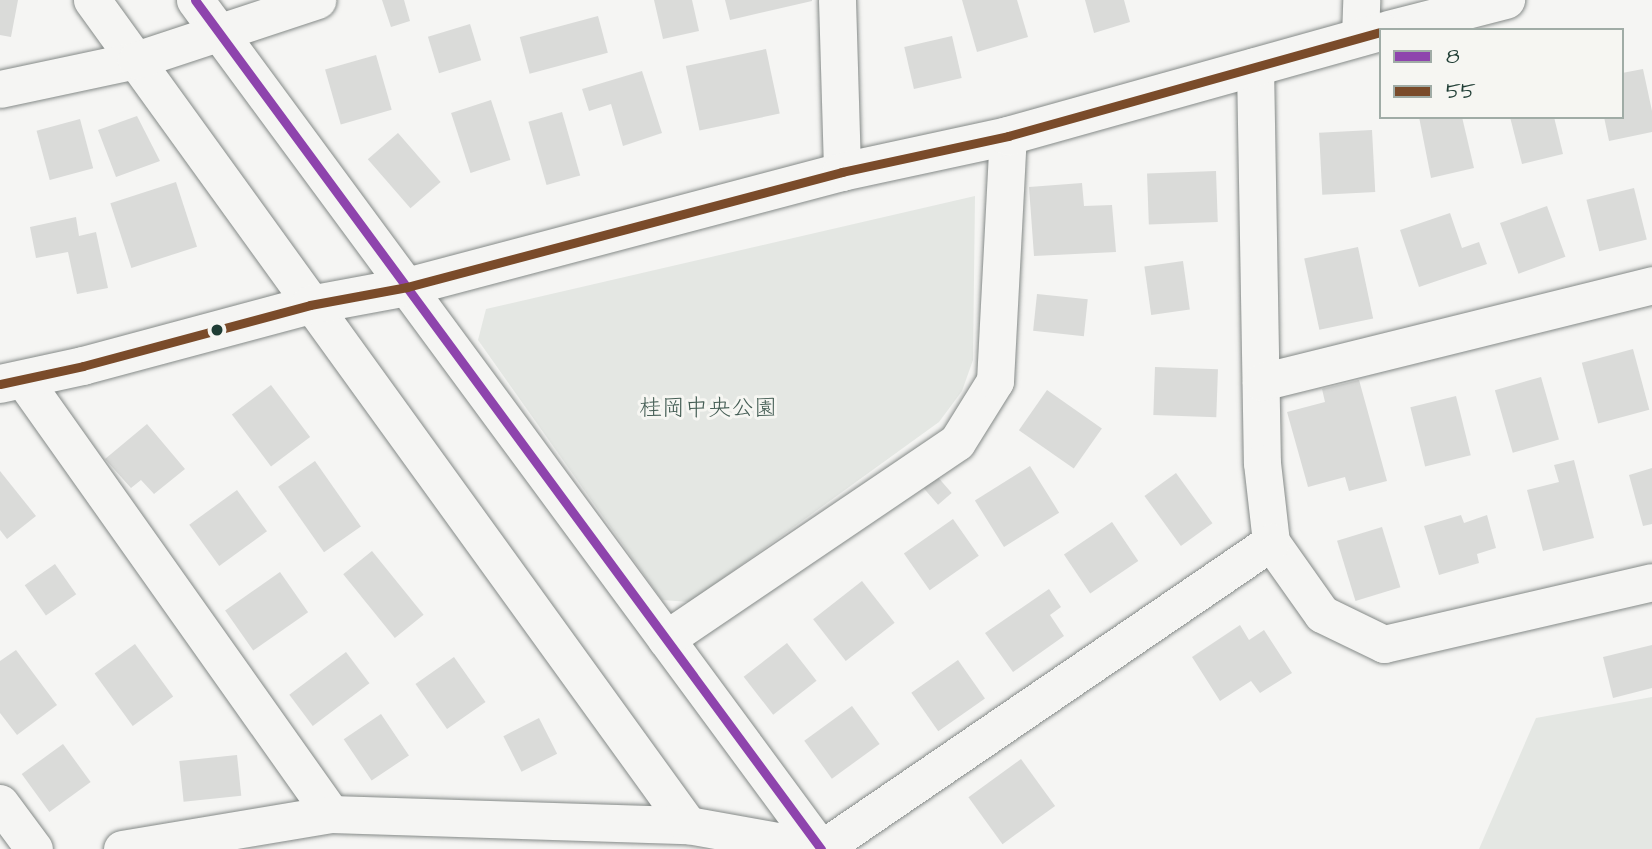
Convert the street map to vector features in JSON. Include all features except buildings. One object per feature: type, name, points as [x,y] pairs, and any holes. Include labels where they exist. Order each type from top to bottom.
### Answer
[{"type":"street","points":[[92,0],[688,825]]},
{"type":"street","points":[[195,0],[821,849]]},
{"type":"street","points":[[0,89],[136,60],[317,0]]},
{"type":"street","points":[[837,0],[842,172]]},
{"type":"street","points":[[331,814],[11,382],[83,366],[310,305],[407,286],[842,172],[1009,136],[1377,33],[1361,0]]},
{"type":"street","points":[[1397,28],[1506,0]]},
{"type":"street","points":[[1255,66],[1262,463],[1271,542],[1322,614],[1384,644],[1652,582]]},
{"type":"street","points":[[666,639],[957,442],[995,381],[1009,136]]},
{"type":"street","points":[[1261,382],[1652,285]]},
{"type":"street","points":[[122,849],[331,814],[688,825],[821,849],[1271,542]]},
{"type":"street","points":[[0,803],[34,849]]},
{"type":"green space","name":"桂岡中央公園","points":[[975,196],[973,360],[962,391],[939,422],[690,602],[662,600],[478,340],[486,309]]},
{"type":"green space","points":[[1652,697],[1652,849],[1479,849],[1536,718]]},
{"type":"transit line","name":"8","points":[[195,0],[821,849]]},
{"type":"transit line","name":"55","points":[[0,384],[83,366],[310,305],[407,287],[842,172],[1008,136],[1379,33]]}]
